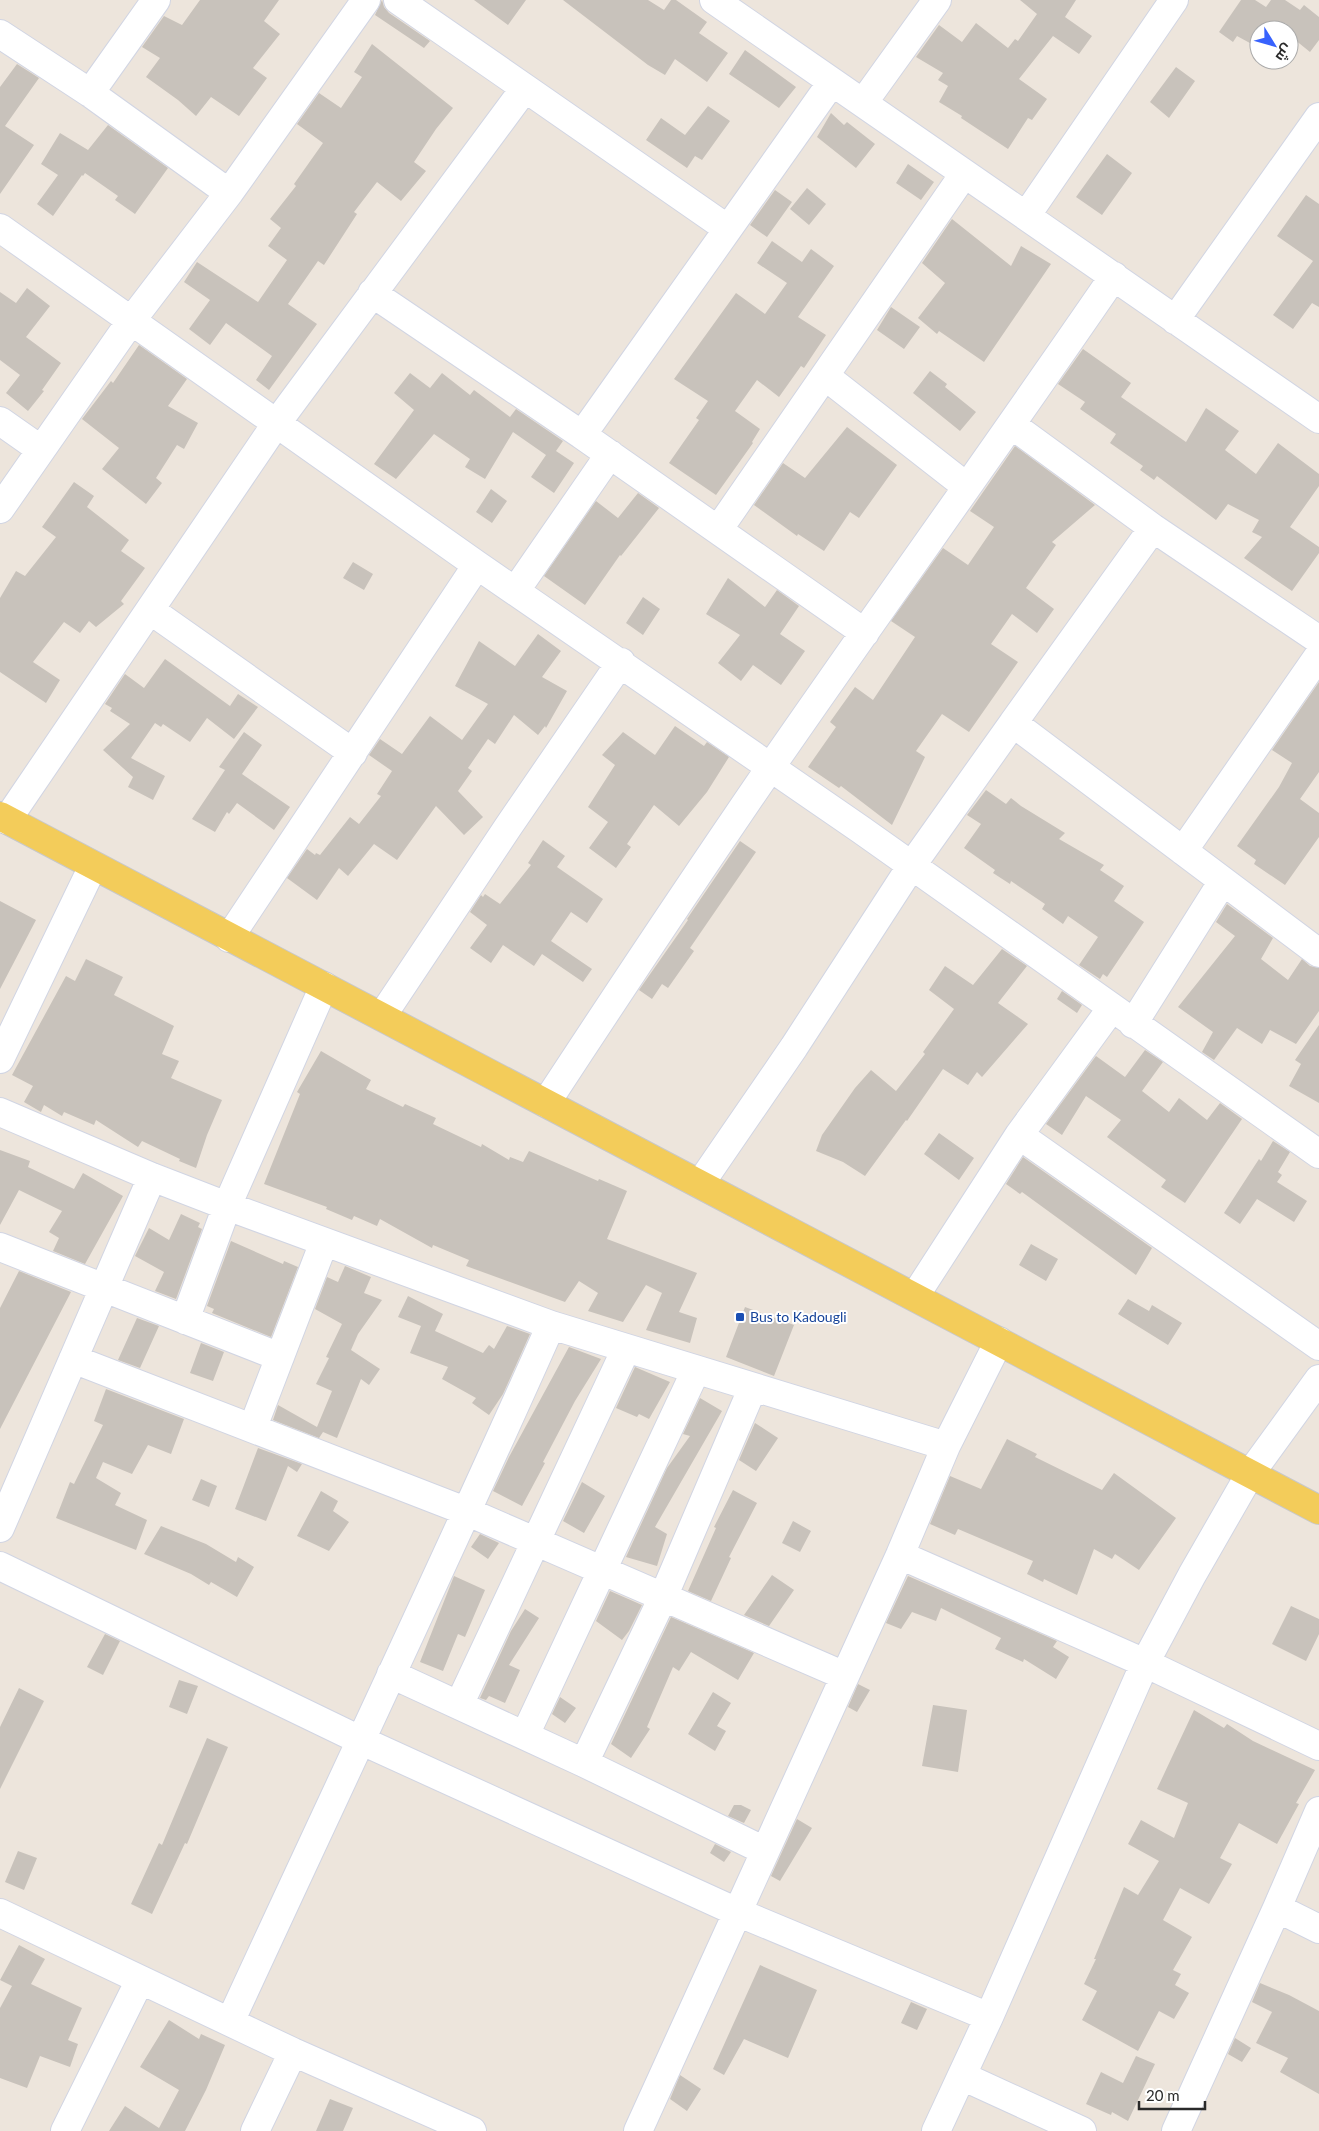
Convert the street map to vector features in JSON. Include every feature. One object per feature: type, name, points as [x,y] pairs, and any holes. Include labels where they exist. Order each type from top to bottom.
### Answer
[{"type":"main road","points":[[3,818],[1319,1510]]},
{"type":"street","points":[[90,93],[156,0]]},
{"type":"street","points":[[0,509],[40,449],[132,321],[229,193],[366,0]]},
{"type":"street","points":[[398,0],[728,229]]},
{"type":"street","points":[[714,0],[1319,420]]},
{"type":"street","points":[[862,103],[937,0]]},
{"type":"street","points":[[1026,216],[1174,0]]},
{"type":"street","points":[[0,34],[90,93],[229,193]]},
{"type":"street","points":[[582,434],[832,82]]},
{"type":"street","points":[[3,818],[150,610],[276,424],[525,88]]},
{"type":"street","points":[[1175,320],[1319,117]]},
{"type":"street","points":[[718,530],[964,174]]},
{"type":"street","points":[[0,228],[276,424],[912,865],[1122,1017],[1319,1154]]},
{"type":"street","points":[[546,1103],[654,939],[771,767],[967,487],[1012,426],[1114,276]]},
{"type":"street","points":[[372,293],[582,434],[865,633]]},
{"type":"street","points":[[825,376],[967,487]]},
{"type":"street","points":[[0,421],[40,449]]},
{"type":"street","points":[[1012,426],[1154,528],[1319,640]]},
{"type":"street","points":[[516,590],[610,454]]},
{"type":"street","points":[[700,1184],[794,1047],[912,865],[1154,528]]},
{"type":"street","points":[[229,938],[478,565]]},
{"type":"street","points":[[150,610],[353,753]]},
{"type":"street","points":[[1183,851],[1319,655]]},
{"type":"street","points":[[382,1016],[621,662]]},
{"type":"street","points":[[1013,723],[1318,952]]},
{"type":"street","points":[[0,1059],[93,866]]},
{"type":"street","points":[[915,1296],[1019,1135],[1122,1017],[1223,881]]},
{"type":"street","points":[[184,1320],[227,1206],[324,986]]},
{"type":"street","points":[[0,1112],[152,1177],[227,1206],[551,1325],[946,1446]]},
{"type":"street","points":[[1019,1135],[1319,1346]]},
{"type":"street","points":[[0,1528],[152,1177]]},
{"type":"street","points":[[253,1427],[324,1242]]},
{"type":"street","points":[[0,1247],[280,1357]]},
{"type":"street","points":[[230,2022],[468,1512],[551,1325]]},
{"type":"street","points":[[638,2131],[900,1555],[946,1446],[999,1341]]},
{"type":"street","points":[[459,1705],[626,1349]]},
{"type":"street","points":[[73,1359],[253,1427],[468,1512],[664,1595],[845,1676]]},
{"type":"street","points":[[525,1735],[696,1370]]},
{"type":"street","points":[[936,2131],[989,2017],[1145,1663],[1192,1575],[1250,1474],[1319,1379]]},
{"type":"street","points":[[584,1763],[664,1595],[753,1387]]},
{"type":"street","points":[[900,1555],[1145,1663],[1319,1746]]},
{"type":"street","points":[[0,1566],[360,1740],[737,1912],[989,2017]]},
{"type":"street","points":[[392,1674],[525,1735],[765,1851]]},
{"type":"street","points":[[1176,2131],[1319,1811]]},
{"type":"street","points":[[1276,1908],[1319,1929]]},
{"type":"street","points":[[0,1913],[293,2052],[464,2129]]},
{"type":"street","points":[[65,2131],[140,1980]]},
{"type":"street","points":[[256,2131],[293,2052]]},
{"type":"street","points":[[962,2076],[1082,2131]]},
{"type":"building","points":[[200,0],[279,0],[264,21],[280,34],[253,68],[267,78],[239,116],[211,97],[196,116],[178,100],[146,77],[160,58],[142,47],[164,16],[182,25]]},
{"type":"building","points":[[382,0],[384,7],[389,13],[430,41],[424,48],[375,15]]},
{"type":"building","points":[[474,0],[526,0],[508,25]]},
{"type":"building","points":[[563,0],[648,0],[664,10],[671,0],[676,0],[707,22],[699,33],[728,53],[707,82],[675,59],[665,75],[648,65]]},
{"type":"building","points":[[1020,0],[1076,0],[1065,17],[1092,36],[1079,54],[1053,36],[1019,79],[1047,99],[1032,120],[1028,118],[1008,149],[939,102],[948,86],[938,80],[943,73],[916,57],[939,25],[962,42],[976,23],[1008,48],[1015,39],[1018,41],[1037,14]]},
{"type":"building","points":[[1241,0],[1255,0],[1266,7],[1271,0],[1285,0],[1300,10],[1304,5],[1319,17],[1319,40],[1310,52],[1299,43],[1299,20],[1249,20],[1249,43],[1237,36],[1233,42],[1219,32]]},
{"type":"building","points":[[372,44],[453,108],[414,162],[426,171],[401,201],[377,182],[354,212],[357,214],[324,265],[318,261],[288,304],[317,324],[269,390],[256,380],[272,356],[226,323],[210,345],[189,329],[210,300],[184,282],[197,262],[258,302],[287,260],[268,246],[281,228],[270,219],[296,186],[294,184],[323,143],[297,124],[319,93],[341,108],[362,77],[354,72]]},
{"type":"building","points":[[745,50],[796,87],[779,108],[729,74]]},
{"type":"building","points":[[17,64],[39,78],[5,126],[34,145],[0,194],[0,87]]},
{"type":"building","points":[[1176,67],[1195,81],[1169,118],[1150,102]]},
{"type":"building","points":[[708,106],[730,121],[702,160],[695,156],[687,168],[646,140],[661,118],[685,135]]},
{"type":"building","points":[[831,113],[844,125],[847,122],[875,144],[856,168],[817,137]]},
{"type":"building","points":[[108,125],[168,168],[135,214],[115,200],[118,196],[85,173],[53,216],[37,204],[58,175],[41,164],[60,133],[88,150]]},
{"type":"building","points":[[1107,154],[1132,173],[1102,215],[1076,197]]},
{"type":"building","points":[[908,164],[934,182],[921,200],[896,183]]},
{"type":"building","points":[[807,188],[826,204],[809,225],[790,209]]},
{"type":"building","points":[[775,190],[792,202],[767,237],[750,225]]},
{"type":"building","points":[[1306,195],[1319,204],[1319,307],[1312,303],[1293,329],[1273,315],[1313,261],[1277,236]]},
{"type":"building","points":[[952,219],[1011,266],[1021,246],[1051,264],[984,362],[939,331],[937,334],[918,318],[945,283],[922,263]]},
{"type":"building","points":[[772,241],[802,262],[811,249],[834,266],[798,317],[826,335],[804,368],[801,366],[779,397],[757,380],[735,411],[760,429],[753,443],[716,495],[669,463],[699,420],[696,418],[708,401],[674,379],[736,293],[765,314],[787,283],[757,263]]},
{"type":"building","points":[[27,288],[50,306],[26,337],[61,363],[42,390],[44,391],[28,411],[6,393],[20,375],[0,360],[0,292],[16,303]]},
{"type":"building","points":[[891,307],[920,327],[904,349],[877,330]]},
{"type":"building","points":[[139,345],[187,379],[168,406],[198,423],[184,449],[177,445],[156,478],[162,483],[146,504],[102,469],[119,448],[82,419],[111,381],[113,383]]},
{"type":"building","points":[[1083,349],[1131,383],[1121,397],[1186,442],[1206,408],[1239,431],[1225,450],[1256,474],[1278,443],[1319,474],[1319,486],[1290,527],[1319,547],[1319,553],[1292,591],[1244,558],[1262,537],[1252,532],[1259,520],[1228,504],[1216,520],[1157,476],[1154,480],[1140,470],[1143,466],[1110,443],[1116,434],[1080,409],[1085,402],[1058,384]]},
{"type":"building","points":[[930,371],[947,384],[945,387],[976,412],[960,431],[913,393]]},
{"type":"building","points":[[410,373],[430,388],[442,373],[470,395],[474,390],[510,417],[516,409],[563,441],[556,451],[574,463],[554,493],[531,477],[546,455],[513,432],[485,479],[465,467],[470,459],[434,434],[396,479],[374,464],[414,410],[394,393]]},
{"type":"building","points":[[847,427],[897,465],[859,518],[850,512],[824,551],[798,534],[797,536],[754,505],[783,463],[805,478]]},
{"type":"building","points":[[1015,446],[1095,505],[1052,542],[1056,545],[1026,588],[1054,609],[1037,633],[1012,614],[991,644],[1018,662],[969,732],[942,714],[916,751],[925,757],[892,825],[841,786],[839,788],[808,767],[836,727],[830,722],[855,687],[873,700],[915,637],[891,621],[943,548],[968,565],[994,527],[970,511]]},
{"type":"building","points":[[74,482],[94,496],[87,507],[129,540],[121,551],[145,568],[121,601],[124,604],[96,627],[89,621],[80,633],[64,622],[33,662],[60,680],[46,703],[0,672],[0,598],[16,571],[25,576],[56,537],[42,527]]},
{"type":"building","points":[[491,489],[507,501],[492,523],[476,512]]},
{"type":"building","points":[[638,493],[659,508],[620,555],[585,605],[544,576],[596,501],[618,518]]},
{"type":"building","points":[[353,562],[373,574],[364,590],[343,578]]},
{"type":"building","points":[[728,578],[765,607],[777,590],[799,606],[780,634],[805,651],[781,685],[753,665],[741,681],[718,663],[740,635],[706,614]]},
{"type":"building","points":[[643,597],[660,609],[643,635],[626,623]]},
{"type":"building","points":[[538,634],[561,651],[542,677],[567,691],[546,728],[545,726],[538,735],[514,715],[495,744],[488,739],[468,768],[472,771],[458,791],[483,817],[464,835],[436,806],[397,860],[374,844],[348,876],[339,868],[317,900],[287,878],[307,849],[315,855],[316,853],[320,855],[350,817],[359,824],[381,796],[377,794],[392,771],[369,755],[380,739],[402,754],[430,716],[462,740],[488,704],[455,686],[479,641],[515,666]]},
{"type":"building","points":[[165,659],[230,706],[238,694],[258,707],[234,739],[207,718],[190,742],[163,724],[161,727],[155,723],[131,758],[165,776],[153,800],[128,787],[133,777],[103,750],[130,724],[110,711],[112,708],[105,704],[125,674],[144,688]]},
{"type":"building","points":[[1319,682],[1319,772],[1300,799],[1319,813],[1319,837],[1285,885],[1254,864],[1256,860],[1237,846],[1279,787],[1292,763],[1272,750]]},
{"type":"building","points":[[675,726],[704,746],[707,742],[729,757],[707,792],[679,826],[654,805],[627,844],[631,847],[616,868],[589,848],[608,822],[588,807],[615,765],[602,755],[623,732],[655,755]]},
{"type":"building","points":[[244,732],[262,745],[242,774],[290,807],[274,830],[237,803],[229,814],[227,812],[215,832],[192,819],[225,770],[219,767]]},
{"type":"building","points":[[986,790],[1006,804],[1011,798],[1065,833],[1059,839],[1104,865],[1100,870],[1124,886],[1114,901],[1144,922],[1107,977],[1103,974],[1100,979],[1079,965],[1098,937],[1068,916],[1063,924],[1042,909],[1045,904],[1011,881],[1010,884],[993,873],[995,870],[964,848],[981,824],[967,815]]},
{"type":"building","points":[[543,840],[565,856],[557,867],[603,899],[587,923],[571,912],[551,941],[592,969],[583,982],[542,954],[534,966],[503,945],[491,963],[470,948],[487,925],[470,912],[481,895],[483,897],[485,894],[500,904],[531,865],[528,863]]},
{"type":"building","points":[[740,841],[756,852],[690,948],[694,951],[668,988],[662,984],[652,999],[639,990]]},
{"type":"building","points":[[0,901],[36,920],[0,989]]},
{"type":"building","points":[[1227,904],[1273,938],[1261,959],[1288,980],[1302,959],[1310,966],[1319,968],[1319,1011],[1296,1044],[1270,1030],[1262,1044],[1237,1028],[1214,1060],[1202,1052],[1213,1032],[1178,1007],[1235,936],[1216,922]]},
{"type":"building","points":[[1002,949],[1027,966],[998,1003],[1028,1024],[982,1077],[977,1072],[968,1085],[943,1069],[907,1121],[865,1176],[843,1162],[816,1151],[822,1135],[855,1088],[871,1070],[896,1091],[925,1054],[923,1052],[954,1009],[929,990],[945,966],[973,985]]},
{"type":"building","points":[[86,959],[123,977],[114,995],[174,1026],[162,1054],[179,1061],[171,1078],[222,1100],[207,1135],[196,1168],[142,1141],[138,1147],[96,1120],[94,1125],[64,1112],[62,1116],[44,1105],[41,1112],[24,1102],[33,1086],[12,1075],[66,976],[75,981]]},
{"type":"building","points":[[1062,991],[1082,1005],[1077,1013],[1057,999]]},
{"type":"building","points":[[1319,1025],[1319,1103],[1289,1086],[1301,1064],[1295,1060]]},
{"type":"building","points":[[1145,1050],[1163,1062],[1142,1091],[1169,1112],[1179,1098],[1207,1120],[1220,1103],[1242,1119],[1185,1203],[1161,1187],[1166,1180],[1107,1137],[1121,1120],[1086,1096],[1062,1135],[1046,1124],[1096,1056],[1125,1077]]},
{"type":"building","points":[[321,1051],[371,1080],[366,1089],[403,1107],[405,1104],[436,1118],[433,1124],[481,1147],[482,1144],[509,1160],[510,1157],[523,1162],[529,1151],[598,1181],[599,1179],[627,1191],[607,1239],[697,1273],[679,1312],[697,1318],[690,1343],[646,1330],[662,1293],[646,1285],[623,1322],[588,1311],[598,1293],[579,1281],[565,1302],[466,1266],[469,1260],[433,1245],[432,1248],[380,1219],[377,1226],[354,1216],[352,1220],[326,1209],[327,1207],[264,1184],[300,1094],[297,1092]]},
{"type":"building","points":[[939,1133],[974,1158],[959,1180],[924,1154]]},
{"type":"building","points":[[1273,1141],[1290,1152],[1278,1172],[1282,1175],[1277,1182],[1307,1201],[1294,1222],[1257,1199],[1240,1224],[1224,1213]]},
{"type":"building","points":[[0,1150],[30,1161],[28,1167],[74,1189],[83,1173],[123,1196],[85,1264],[53,1251],[59,1238],[49,1232],[62,1211],[19,1190],[0,1225]]},
{"type":"building","points":[[1023,1157],[1152,1248],[1136,1275],[1022,1192],[1020,1194],[1006,1184]]},
{"type":"building","points":[[181,1214],[200,1223],[198,1227],[202,1229],[176,1299],[155,1291],[164,1272],[135,1256],[149,1228],[169,1240]]},
{"type":"building","points":[[231,1241],[283,1264],[284,1261],[298,1267],[271,1337],[212,1313],[214,1309],[207,1306]]},
{"type":"building","points":[[1031,1244],[1058,1259],[1046,1281],[1019,1265]]},
{"type":"building","points":[[345,1266],[371,1277],[364,1293],[382,1300],[358,1334],[351,1350],[380,1369],[369,1385],[361,1379],[337,1438],[323,1432],[319,1438],[273,1420],[278,1405],[317,1427],[332,1391],[316,1384],[329,1358],[326,1357],[342,1324],[315,1309],[327,1277],[338,1282]]},
{"type":"building","points":[[19,1271],[71,1292],[0,1429],[0,1308]]},
{"type":"building","points":[[408,1296],[443,1314],[435,1331],[483,1353],[489,1345],[494,1349],[507,1326],[530,1334],[503,1394],[489,1415],[472,1403],[476,1398],[442,1379],[448,1367],[410,1353],[421,1326],[398,1317]]},
{"type":"building","points":[[1128,1299],[1149,1311],[1152,1305],[1182,1323],[1168,1345],[1118,1314]]},
{"type":"building","points":[[745,1307],[794,1325],[774,1376],[726,1357]]},
{"type":"building","points":[[137,1318],[159,1326],[140,1368],[118,1360]]},
{"type":"building","points":[[201,1343],[224,1352],[213,1381],[190,1373]]},
{"type":"building","points":[[569,1347],[601,1359],[575,1401],[522,1506],[493,1491],[509,1457]]},
{"type":"building","points":[[635,1367],[670,1382],[649,1419],[639,1414],[637,1417],[616,1408]]},
{"type":"building","points":[[106,1389],[184,1419],[171,1454],[148,1445],[132,1474],[103,1462],[96,1478],[121,1493],[115,1505],[147,1520],[136,1550],[56,1518],[70,1482],[74,1484],[103,1425],[94,1421]]},
{"type":"building","points":[[700,1398],[722,1411],[655,1527],[667,1534],[657,1566],[626,1557],[667,1468],[690,1436],[683,1434]]},
{"type":"building","points":[[755,1423],[778,1438],[756,1471],[739,1460]]},
{"type":"building","points":[[1007,1439],[1037,1454],[1035,1457],[1102,1490],[1114,1473],[1176,1518],[1139,1570],[1115,1554],[1112,1559],[1094,1549],[1077,1595],[1044,1579],[1043,1582],[1027,1574],[1033,1561],[958,1529],[955,1535],[930,1524],[950,1476],[981,1489]]},
{"type":"building","points":[[258,1448],[302,1464],[297,1472],[288,1466],[266,1521],[235,1509]]},
{"type":"building","points":[[201,1479],[217,1486],[209,1507],[192,1500]]},
{"type":"building","points":[[582,1482],[605,1496],[584,1533],[563,1521]]},
{"type":"building","points":[[733,1490],[757,1503],[729,1557],[731,1558],[711,1601],[688,1591],[716,1528],[714,1527]]},
{"type":"building","points":[[321,1491],[338,1501],[333,1511],[349,1522],[329,1551],[297,1536]]},
{"type":"building","points":[[793,1521],[811,1531],[800,1552],[782,1543]]},
{"type":"building","points":[[161,1526],[206,1544],[236,1562],[238,1557],[254,1567],[237,1597],[211,1582],[209,1585],[191,1574],[144,1554]]},
{"type":"building","points":[[480,1534],[499,1543],[488,1559],[471,1547]]},
{"type":"building","points":[[772,1575],[794,1590],[769,1626],[744,1615]]},
{"type":"building","points":[[454,1576],[485,1590],[465,1637],[458,1634],[443,1671],[420,1662]]},
{"type":"building","points":[[908,1576],[1057,1641],[1053,1647],[1069,1657],[1056,1679],[1024,1659],[1023,1662],[995,1649],[1001,1638],[941,1608],[936,1621],[912,1612],[901,1629],[886,1623]]},
{"type":"building","points":[[610,1591],[642,1605],[629,1631],[622,1640],[596,1621]]},
{"type":"building","points":[[1291,1606],[1319,1619],[1319,1634],[1306,1661],[1272,1644]]},
{"type":"building","points":[[525,1609],[539,1618],[509,1665],[520,1670],[505,1703],[489,1696],[486,1700],[480,1698],[511,1631]]},
{"type":"building","points":[[671,1617],[754,1653],[738,1680],[691,1652],[679,1671],[673,1667],[647,1727],[650,1729],[631,1758],[611,1744]]},
{"type":"building","points":[[105,1634],[120,1641],[103,1675],[87,1667]]},
{"type":"building","points":[[179,1680],[198,1686],[187,1714],[169,1707]]},
{"type":"building","points":[[858,1684],[870,1690],[857,1712],[848,1707]]},
{"type":"building","points":[[19,1688],[44,1701],[0,1789],[0,1727]]},
{"type":"building","points":[[713,1692],[731,1703],[717,1726],[726,1731],[715,1751],[688,1734]]},
{"type":"building","points":[[560,1697],[576,1708],[565,1723],[552,1714]]},
{"type":"building","points":[[933,1705],[967,1710],[958,1772],[922,1766]]},
{"type":"building","points":[[1194,1710],[1224,1728],[1227,1724],[1253,1741],[1315,1770],[1296,1803],[1299,1804],[1277,1844],[1239,1823],[1220,1858],[1232,1864],[1209,1904],[1180,1888],[1163,1920],[1192,1937],[1173,1970],[1181,1974],[1175,1985],[1189,1993],[1174,2019],[1159,2011],[1138,2051],[1082,2020],[1097,1991],[1084,1984],[1096,1959],[1094,1959],[1124,1887],[1138,1895],[1159,1861],[1128,1844],[1141,1820],[1174,1838],[1188,1803],[1157,1789]]},
{"type":"building","points":[[207,1738],[228,1747],[187,1844],[185,1843],[152,1914],[131,1904],[159,1843],[162,1845]]},
{"type":"building","points":[[734,1805],[741,1805],[751,1810],[744,1823],[728,1816]]},
{"type":"building","points":[[797,1819],[812,1828],[780,1881],[771,1876]]},
{"type":"building","points":[[715,1844],[731,1852],[724,1862],[710,1853]]},
{"type":"building","points":[[18,1851],[37,1858],[24,1890],[5,1882]]},
{"type":"building","points":[[19,1945],[45,1959],[31,1984],[82,2008],[68,2040],[78,2044],[70,2067],[40,2056],[27,2088],[0,2078],[0,2008],[12,1986],[0,1980]]},
{"type":"building","points":[[760,1965],[817,1990],[788,2058],[744,2039],[724,2075],[713,2069]]},
{"type":"building","points":[[1260,1983],[1289,1995],[1319,2011],[1319,2094],[1280,2072],[1288,2058],[1256,2043],[1272,2012],[1252,2002]]},
{"type":"building","points":[[911,2002],[927,2009],[917,2030],[901,2023]]},
{"type":"building","points":[[169,2020],[199,2039],[201,2034],[225,2045],[206,2090],[185,2131],[109,2131],[125,2106],[159,2128],[179,2090],[140,2067]]},
{"type":"building","points":[[1235,2038],[1251,2048],[1242,2062],[1228,2054]]},
{"type":"building","points":[[1136,2056],[1155,2064],[1128,2121],[1112,2112],[1111,2115],[1086,2104],[1101,2072],[1123,2083]]},
{"type":"building","points":[[680,2075],[701,2089],[687,2111],[670,2099]]},
{"type":"building","points":[[330,2099],[353,2108],[343,2131],[316,2131]]},
{"type":"place","name":"Bus to Kadougli","points":[[740,1317]]}]
